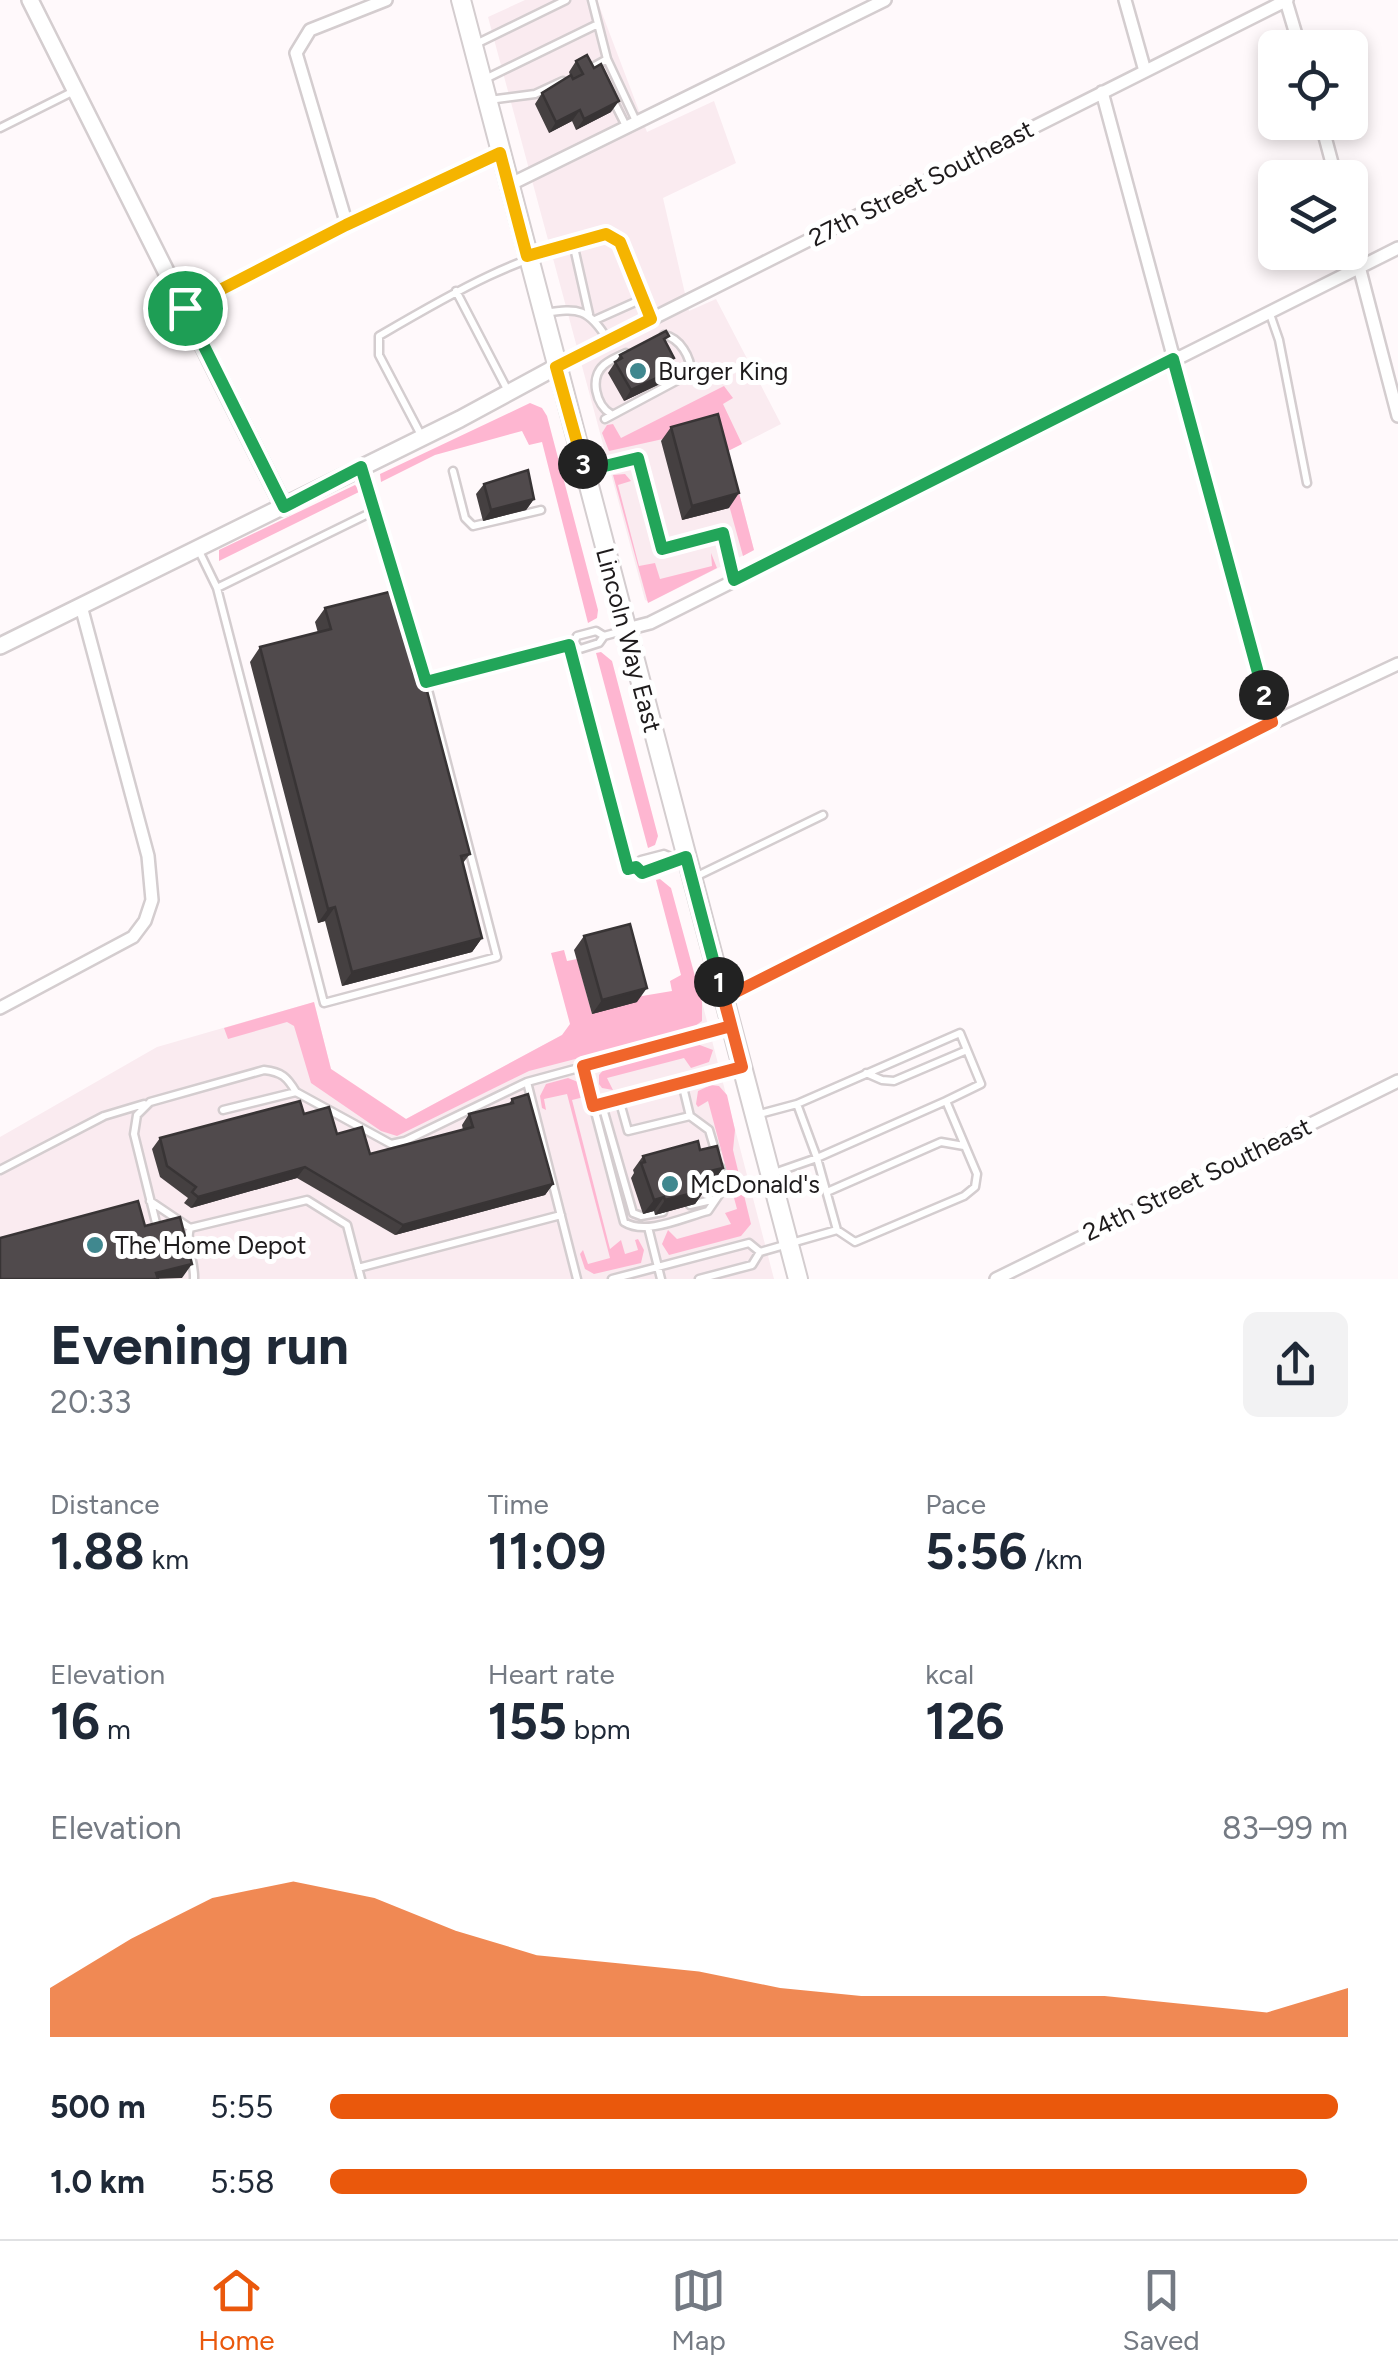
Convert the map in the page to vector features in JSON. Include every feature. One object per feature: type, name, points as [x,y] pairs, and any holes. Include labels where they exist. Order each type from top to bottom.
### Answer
[{"type":"main road","name":"Lincoln Way East","points":[[461,0],[627,629],[682,858],[692,879],[798,1279]]},
{"type":"street","points":[[30,0],[284,507]]},
{"type":"street","points":[[346,225],[296,53],[310,30],[386,0]]},
{"type":"street","points":[[509,185],[885,0]]},
{"type":"street","points":[[1126,0],[1144,71]]},
{"type":"street","points":[[1286,0],[1295,30]]},
{"type":"street","name":"27th Street Southeast","points":[[556,367],[1286,0]]},
{"type":"street","points":[[1102,92],[1272,722]]},
{"type":"street","points":[[185,308],[346,225],[500,153]]},
{"type":"street","points":[[1368,263],[1398,248]]},
{"type":"street","points":[[627,629],[650,623],[1353,270]]},
{"type":"street","points":[[1360,270],[1398,416]]},
{"type":"street","points":[[0,646],[460,419],[556,367]]},
{"type":"street","points":[[0,1008],[118,946],[139,930],[152,900],[148,856],[81,606]]},
{"type":"street","points":[[724,998],[1272,722],[1398,664]]},
{"type":"street","name":"24th Street Southeast","points":[[996,1279],[1398,1081]]},
{"type":"lane","points":[[473,45],[566,0]]},
{"type":"lane","points":[[592,0],[607,59],[632,125]]},
{"type":"lane","points":[[482,80],[598,24]]},
{"type":"lane","points":[[599,72],[586,70],[607,59]]},
{"type":"lane","points":[[487,101],[535,94],[568,79]]},
{"type":"lane","points":[[0,128],[75,90]]},
{"type":"lane","points":[[610,95],[632,125]]},
{"type":"lane","points":[[422,437],[379,355],[379,336],[456,291],[527,256],[606,234],[620,242],[651,319]]},
{"type":"lane","points":[[573,242],[592,318],[608,341]]},
{"type":"lane","points":[[456,291],[509,392]]},
{"type":"lane","points":[[542,314],[570,310],[592,318],[642,299]]},
{"type":"lane","points":[[1270,312],[1307,484]]},
{"type":"lane","points":[[638,346],[605,363],[597,374],[596,394],[608,417],[691,373],[691,364],[678,342],[670,336],[654,338]]},
{"type":"lane","points":[[584,471],[638,458],[662,549],[723,533],[734,580]]},
{"type":"lane","points":[[198,548],[217,588],[324,1002],[497,957],[426,682],[361,467]]},
{"type":"lane","points":[[453,471],[465,518],[473,526],[541,510]]},
{"type":"lane","points":[[217,588],[376,510]]},
{"type":"lane","points":[[426,682],[571,644],[578,636],[596,630],[604,636],[627,629]]},
{"type":"lane","points":[[571,644],[628,869],[641,860],[664,854],[682,858]]},
{"type":"lane","points":[[692,879],[823,815]]},
{"type":"lane","points":[[636,867],[642,873],[682,858]]},
{"type":"lane","points":[[0,1170],[104,1116],[264,1070],[280,1072],[296,1092],[391,1144],[406,1141],[527,1082],[731,1026]]},
{"type":"lane","points":[[755,1115],[797,1104],[960,1033],[982,1084],[770,1175]]},
{"type":"lane","points":[[866,1074],[894,1081],[967,1050]]},
{"type":"lane","points":[[583,1066],[624,1222],[633,1228],[708,1211],[725,1186],[710,1130],[690,1116],[682,1084]]},
{"type":"lane","points":[[593,1106],[742,1067]]},
{"type":"lane","points":[[527,1082],[577,1279]]},
{"type":"lane","points":[[223,1110],[296,1092]]},
{"type":"lane","points":[[620,1099],[628,1131],[690,1116]]},
{"type":"lane","points":[[797,1104],[837,1230],[855,1242],[964,1196],[975,1187],[978,1174],[946,1101]]},
{"type":"lane","points":[[150,1102],[137,1115],[134,1134],[162,1248]]},
{"type":"lane","points":[[593,1106],[604,1112],[634,1213],[641,1216],[668,1211]]},
{"type":"lane","points":[[827,1192],[941,1142],[965,1146]]},
{"type":"lane","points":[[682,1208],[718,1198]]},
{"type":"lane","points":[[149,1200],[190,1228],[308,1200],[347,1226],[360,1279]]},
{"type":"lane","points":[[358,1268],[561,1215]]},
{"type":"lane","points":[[648,1227],[661,1279]]},
{"type":"lane","points":[[190,1228],[187,1238],[195,1266],[194,1279]]},
{"type":"lane","points":[[699,1279],[752,1265],[760,1252],[837,1230]]},
{"type":"lane","points":[[612,1279],[749,1243],[760,1252]]},
{"type":"shaded area","points":[[525,0],[597,0],[647,132],[714,101],[736,163],[663,198],[689,311],[716,299],[781,424],[728,451],[754,550],[650,602],[645,600],[488,17]]},
{"type":"shaded area","points":[[724,386],[733,398],[723,404],[742,444],[728,451],[754,550],[743,556],[708,429],[609,451],[602,433],[607,425],[613,424],[621,438]]},
{"type":"shaded area","points":[[530,403],[542,408],[547,416],[598,610],[597,618],[588,623],[542,442],[529,445],[522,431],[435,455],[381,482],[380,474]]},
{"type":"shaded area","points":[[625,474],[631,481],[618,485],[639,566],[655,563],[660,579],[712,566],[711,553],[717,568],[648,603],[613,475]]},
{"type":"shaded area","points":[[355,485],[361,491],[219,561],[219,550]]},
{"type":"shaded area","points":[[601,652],[612,661],[658,836],[655,845],[648,848],[596,653]]},
{"type":"shaded area","points":[[656,880],[671,888],[702,1002],[702,1021],[691,1029],[529,1071],[397,1136],[381,1131],[311,1083],[294,1026],[287,1022],[228,1039],[224,1028],[314,1002],[331,1069],[406,1119],[562,1035],[570,1024],[551,953],[564,950],[567,961],[577,959],[592,1014],[636,997],[672,991],[670,981],[681,975]]},
{"type":"shaded area","points":[[314,1002],[331,1069],[406,1119],[562,1035],[702,1002],[774,1279],[0,1279],[0,1137],[157,1047]]},
{"type":"shaded area","points":[[697,1044],[713,1050],[709,1062],[691,1068],[684,1058],[607,1078],[613,1090],[599,1084],[599,1075],[605,1068]]},
{"type":"shaded area","points":[[568,1078],[578,1082],[584,1097],[572,1100],[610,1249],[621,1240],[625,1254],[638,1250],[638,1239],[644,1250],[641,1263],[594,1274],[585,1269],[580,1254],[583,1250],[588,1264],[610,1258],[567,1094],[544,1099],[546,1110],[540,1096],[546,1084]]},
{"type":"shaded area","points":[[719,1086],[727,1095],[735,1130],[733,1150],[751,1224],[741,1236],[669,1255],[662,1244],[668,1230],[677,1239],[731,1224],[725,1213],[737,1209],[708,1101],[698,1107],[696,1104],[698,1091]]},
{"type":"building","points":[[587,55],[594,68],[601,64],[619,101],[584,119],[580,110],[556,122],[542,93],[571,75],[573,79],[583,74],[576,61]]},
{"type":"building","name":"Burger King","points":[[666,331],[669,336],[664,339],[674,358],[669,361],[674,370],[631,390],[615,362],[622,358],[620,355]]},
{"type":"building","points":[[718,414],[739,493],[692,506],[671,427]]},
{"type":"building","points":[[528,470],[534,499],[491,510],[484,484]]},
{"type":"building","points":[[393,591],[414,674],[422,672],[470,854],[461,856],[482,938],[352,972],[335,907],[328,909],[260,647],[331,629],[325,608]]},
{"type":"building","points":[[630,924],[647,988],[602,1000],[584,936]]},
{"type":"building","points":[[528,1094],[553,1184],[403,1225],[305,1167],[198,1197],[192,1192],[196,1187],[167,1166],[160,1138],[300,1101],[304,1114],[329,1107],[337,1134],[362,1127],[370,1154],[473,1127],[469,1114],[513,1103],[512,1099]]},
{"type":"building","name":"McDonald's","points":[[698,1141],[700,1150],[717,1146],[723,1168],[706,1172],[705,1190],[654,1200],[641,1163],[645,1162],[643,1156]]},
{"type":"building","name":"The Home Depot","points":[[138,1201],[145,1226],[180,1217],[192,1264],[156,1273],[158,1279],[0,1279],[0,1238]]},
{"type":"place","name":"Burger King","points":[[638,371]]},
{"type":"place","name":"McDonald's","points":[[670,1184]]},
{"type":"place","name":"The Home Depot","points":[[95,1245]]},
{"type":"route","points":[[500,153],[527,256],[606,234],[614,236],[620,242],[651,319],[556,367],[584,471],[638,458],[662,549],[723,533],[734,580],[1173,359],[1272,722],[724,998],[742,1067],[593,1106],[583,1066],[731,1026],[686,857],[642,873],[636,867],[628,869],[569,645],[426,682],[361,467],[284,507],[185,308],[346,225],[500,153]]}]
